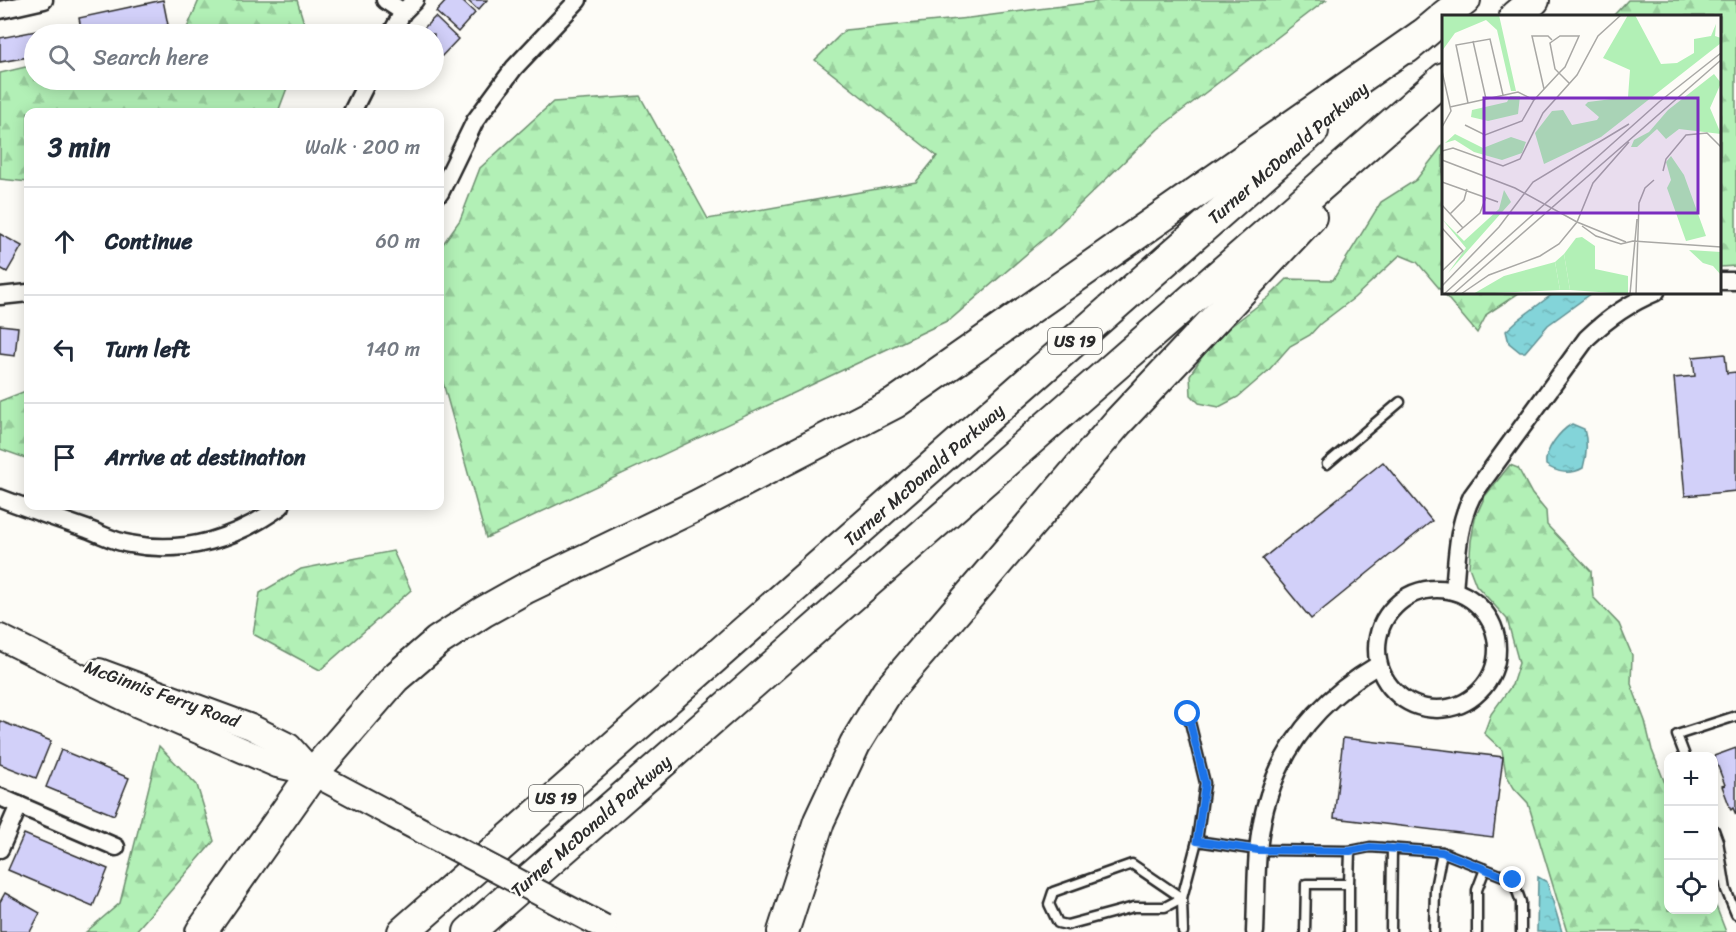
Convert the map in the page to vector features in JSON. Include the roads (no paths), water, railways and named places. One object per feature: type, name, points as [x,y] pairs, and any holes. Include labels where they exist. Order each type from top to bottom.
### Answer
[{"type":"highway","name":"Turner McDonald Parkway","points":[[1446,15],[1465,0]]},
{"type":"highway","points":[[1516,15],[1534,0]]},
{"type":"highway","name":"Turner McDonald Parkway","points":[[403,932],[1436,23]]},
{"type":"highway","points":[[201,932],[313,773],[396,678],[438,641],[526,588],[696,506],[895,403],[1436,23]]},
{"type":"highway","name":"Turner McDonald Parkway","points":[[469,932],[1438,83]]},
{"type":"highway","points":[[783,932],[819,821],[855,744],[887,692],[1118,422],[1438,83]]},
{"type":"main road","name":"McGinnis Ferry Road","points":[[0,636],[138,705],[266,761],[313,773],[609,930]]},
{"type":"street","points":[[8,6],[44,0]]},
{"type":"street","points":[[385,0],[403,12]]},
{"type":"street","points":[[396,24],[403,12],[415,0]]},
{"type":"street","points":[[444,185],[475,121],[514,68],[579,0]]},
{"type":"street","points":[[354,108],[363,90]]},
{"type":"street","points":[[0,296],[24,293]]},
{"type":"street","points":[[1454,591],[1463,515],[1472,496],[1587,338],[1610,316],[1651,294]]},
{"type":"street","points":[[0,498],[24,507]]},
{"type":"street","points":[[33,510],[127,544],[154,548],[187,547],[225,538],[275,510]]},
{"type":"street","points":[[1436,588],[1454,591],[1473,600],[1487,615],[1495,634],[1497,655],[1491,675],[1479,692],[1462,704],[1442,709],[1421,707],[1402,698],[1388,684],[1378,665],[1376,647],[1379,629],[1388,613],[1401,600],[1418,592],[1436,588]]},
{"type":"street","points":[[1255,932],[1258,850],[1268,795],[1284,760],[1304,727],[1324,705],[1354,679],[1378,665]]},
{"type":"street","points":[[0,797],[116,847]]},
{"type":"street","points":[[0,849],[19,805]]},
{"type":"lane","points":[[1327,464],[1400,402]]},
{"type":"lane","points":[[1183,932],[1182,898],[1197,841],[1205,783],[1188,714]]},
{"type":"lane","points":[[1683,752],[1677,735],[1736,716]]},
{"type":"lane","points":[[1197,841],[1258,850],[1350,851],[1370,847],[1442,852],[1513,880],[1521,902],[1521,932]]},
{"type":"lane","points":[[1718,841],[1726,891],[1736,914]]},
{"type":"lane","points":[[1390,932],[1392,848]]},
{"type":"lane","points":[[1349,932],[1350,851]]},
{"type":"lane","points":[[1434,932],[1435,888],[1442,852]]},
{"type":"lane","points":[[1132,864],[1182,898],[1165,907],[1134,907],[1066,925],[1058,923],[1049,904],[1053,892],[1132,864]]},
{"type":"lane","points":[[1477,932],[1477,890],[1485,869]]},
{"type":"lane","points":[[1305,932],[1306,884],[1349,884]]},
{"type":"water","points":[[1553,294],[1591,294],[1548,325],[1525,352],[1520,352],[1509,343],[1506,331]]},
{"type":"water","points":[[1572,424],[1584,429],[1586,448],[1583,468],[1569,472],[1555,470],[1546,465],[1550,447],[1558,436]]},
{"type":"water","points":[[1538,877],[1547,882],[1562,932],[1537,932]]}]
